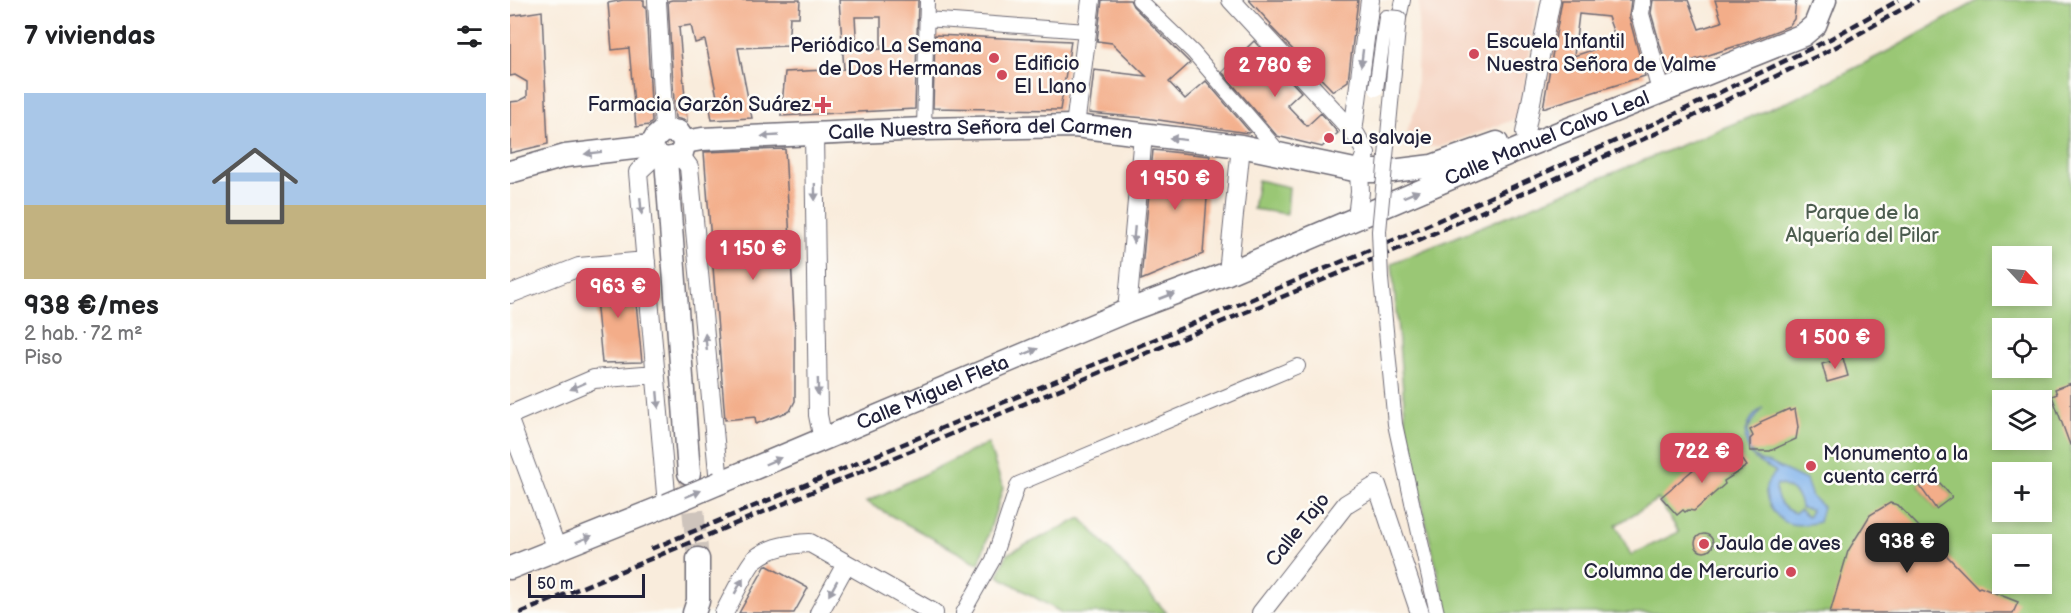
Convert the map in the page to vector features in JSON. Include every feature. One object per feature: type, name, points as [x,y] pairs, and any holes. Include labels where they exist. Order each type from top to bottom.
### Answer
[{"type":"street","points":[[657,0],[689,473]]},
{"type":"street","points":[[924,129],[927,0]]},
{"type":"street","points":[[1075,126],[1091,0]]},
{"type":"street","points":[[1139,0],[1193,52],[1281,154]]},
{"type":"street","points":[[1231,0],[1353,132],[1366,153],[1359,171],[1360,192],[1357,217]]},
{"type":"street","points":[[1353,132],[1370,0]]},
{"type":"street","points":[[1403,0],[1399,18],[1379,231],[1381,279],[1395,424],[1437,613]]},
{"type":"street","points":[[1522,141],[1551,0]]},
{"type":"street","points":[[1642,0],[1640,14],[1658,92]]},
{"type":"street","points":[[1803,35],[1812,0]]},
{"type":"street","points":[[1803,35],[1815,25],[1825,0]]},
{"type":"street","points":[[1376,89],[1386,17],[1399,18]]},
{"type":"street","points":[[926,18],[1088,31]]},
{"type":"street","name":"Calle Manuel Calvo Leal","points":[[1658,92],[1803,35]]},
{"type":"street","name":"Calle Nuestra Señora del Carmen","points":[[510,172],[565,156],[667,148],[702,139],[924,129],[1075,126],[1241,146],[1359,171],[1392,171],[1432,166],[1522,141],[1658,92]]},
{"type":"street","points":[[814,134],[818,415],[823,440]]},
{"type":"street","points":[[1127,311],[1143,135]]},
{"type":"street","name":"Calle Manuel Calvo Leal","points":[[1357,217],[1522,141]]},
{"type":"street","points":[[1228,273],[1241,146]]},
{"type":"street","points":[[667,148],[638,172],[667,505]]},
{"type":"street","points":[[667,148],[689,167],[719,483]]},
{"type":"street","name":"Calle Miguel Fleta","points":[[510,568],[667,505],[1127,311],[1228,273],[1357,217]]},
{"type":"street","points":[[510,294],[579,267],[646,261]]},
{"type":"street","points":[[963,613],[993,560],[1018,484],[1298,366]]},
{"type":"street","points":[[510,416],[594,379],[656,374]]},
{"type":"street","points":[[510,423],[557,549]]},
{"type":"street","name":"Calle Tajo","points":[[1261,613],[1346,504],[1377,485],[1420,613]]},
{"type":"street","points":[[724,613],[754,560],[774,549],[791,544],[810,543],[934,613]]},
{"type":"street","points":[[694,613],[698,601],[698,559]]},
{"type":"street","points":[[819,613],[846,564]]},
{"type":"shaded area","name":"Escuela Infantil Nuestra Señora de Valme","points":[[1419,0],[1537,0],[1521,117],[1439,147],[1415,146],[1407,131],[1416,107]]},
{"type":"green space","name":"Parque de la Alquería del Pilar","points":[[1979,0],[2071,0],[2071,613],[1447,613],[1406,425],[1392,263],[1794,99],[1894,48]],"holes":[[[1933,475],[1952,497],[1936,509],[1919,486]],[[1658,499],[1679,532],[1631,555],[1616,525]]]},
{"type":"green space","points":[[1258,180],[1289,187],[1287,214],[1253,209]]},
{"type":"green space","points":[[988,443],[1003,488],[979,564],[866,502]]},
{"type":"green space","points":[[1081,518],[1167,613],[1062,613],[998,576],[1007,554]]},
{"type":"water","points":[[1763,408],[1748,428],[1749,446],[1753,455],[1760,461],[1770,463],[1806,480],[1812,497],[1823,507],[1819,522],[1791,524],[1781,519],[1772,510],[1767,498],[1766,487],[1776,472],[1756,460],[1747,447],[1748,425]],"holes":[[[1777,484],[1797,495],[1801,508],[1811,510],[1808,517],[1799,510],[1795,513],[1783,506],[1776,494]]]},
{"type":"building","points":[[644,0],[644,6],[646,6],[652,122],[649,125],[636,127],[629,48],[612,50],[608,3]]},
{"type":"building","points":[[800,0],[799,17],[790,17],[788,46],[738,48],[752,118],[712,120],[710,108],[719,106],[705,40],[695,43],[691,25],[679,27],[687,121],[675,118],[668,1]]},
{"type":"building","points":[[839,0],[918,0],[915,109],[781,116],[785,72],[844,69]],"holes":[[[855,17],[881,17],[881,49],[857,50]]]},
{"type":"building","points":[[1102,0],[1130,0],[1133,6],[1190,63],[1169,82],[1185,99],[1206,81],[1250,132],[1089,113],[1094,70],[1146,76],[1112,43],[1097,41]]},
{"type":"building","points":[[1249,0],[1358,0],[1348,81],[1333,91],[1270,26],[1271,24]]},
{"type":"building","points":[[1562,0],[1631,0],[1629,17],[1645,76],[1543,108]],"holes":[[[1579,14],[1608,17],[1617,42],[1574,56]]]},
{"type":"building","points":[[1653,0],[1688,0],[1699,29],[1722,22],[1715,0],[1796,0],[1794,19],[1789,26],[1667,69],[1651,13]]},
{"type":"building","points":[[542,11],[548,144],[510,153],[510,102],[527,97],[527,82],[515,75],[510,76],[510,16]]},
{"type":"building","name":"Edificio El Llano","points":[[935,35],[1071,41],[1060,110],[933,108]]},
{"type":"building","points":[[1254,41],[1301,92],[1287,105],[1307,126],[1321,113],[1338,133],[1322,147],[1277,136],[1222,72]]},
{"type":"building","points":[[785,149],[795,332],[795,401],[790,411],[756,424],[755,417],[725,420],[704,152]]},
{"type":"building","points":[[1153,150],[1210,156],[1203,254],[1141,280]]},
{"type":"building","points":[[633,273],[642,362],[602,363],[594,277]]},
{"type":"building","points":[[1843,358],[1848,376],[1827,382],[1822,364]]},
{"type":"building","points":[[2071,383],[2070,445],[2052,396],[2057,394],[2055,389]]},
{"type":"building","points":[[1789,409],[1790,411],[1795,409],[1798,427],[1796,439],[1770,451],[1750,451],[1750,439],[1753,436],[1750,430],[1761,424],[1760,422]]},
{"type":"building","points":[[1738,453],[1747,466],[1724,481],[1725,484],[1694,511],[1685,512],[1683,510],[1677,515],[1661,497],[1702,462],[1707,469],[1716,462],[1726,461]]},
{"type":"building","points":[[1933,475],[1952,497],[1936,509],[1919,485]]},
{"type":"building","points":[[1890,503],[1898,505],[1978,588],[2018,602],[2013,613],[1830,613],[1848,551],[1870,515]]},
{"type":"building","name":"Jaula de aves","points":[[1700,534],[1708,534],[1713,539],[1711,550],[1700,552],[1695,547],[1695,539]]},
{"type":"building","points":[[766,565],[808,588],[794,613],[739,613]]},
{"type":"tunnel","points":[[690,478],[698,559]]},
{"type":"railway","points":[[651,549],[1408,234],[1673,115],[1830,39],[1899,0]]},
{"type":"railway","points":[[520,613],[1412,243],[1677,124],[1834,48],[1918,0]]},
{"type":"place","name":"Escuela Infantil Nuestra Señora de Valme","points":[[1474,54]]},
{"type":"place","name":"Periódico La Semana de Dos Hermanas","points":[[994,58]]},
{"type":"place","name":"Edificio El Llano","points":[[1002,75]]},
{"type":"place","name":"Farmacia Garzón Suárez","points":[[823,105]]},
{"type":"place","name":"La salvaje","points":[[1329,138]]},
{"type":"place","name":"Monumento a la cuenta cerrá","points":[[1811,466]]},
{"type":"place","name":"Jaula de aves","points":[[1704,544]]},
{"type":"place","name":"Columna de Mercurio","points":[[1791,572]]}]
